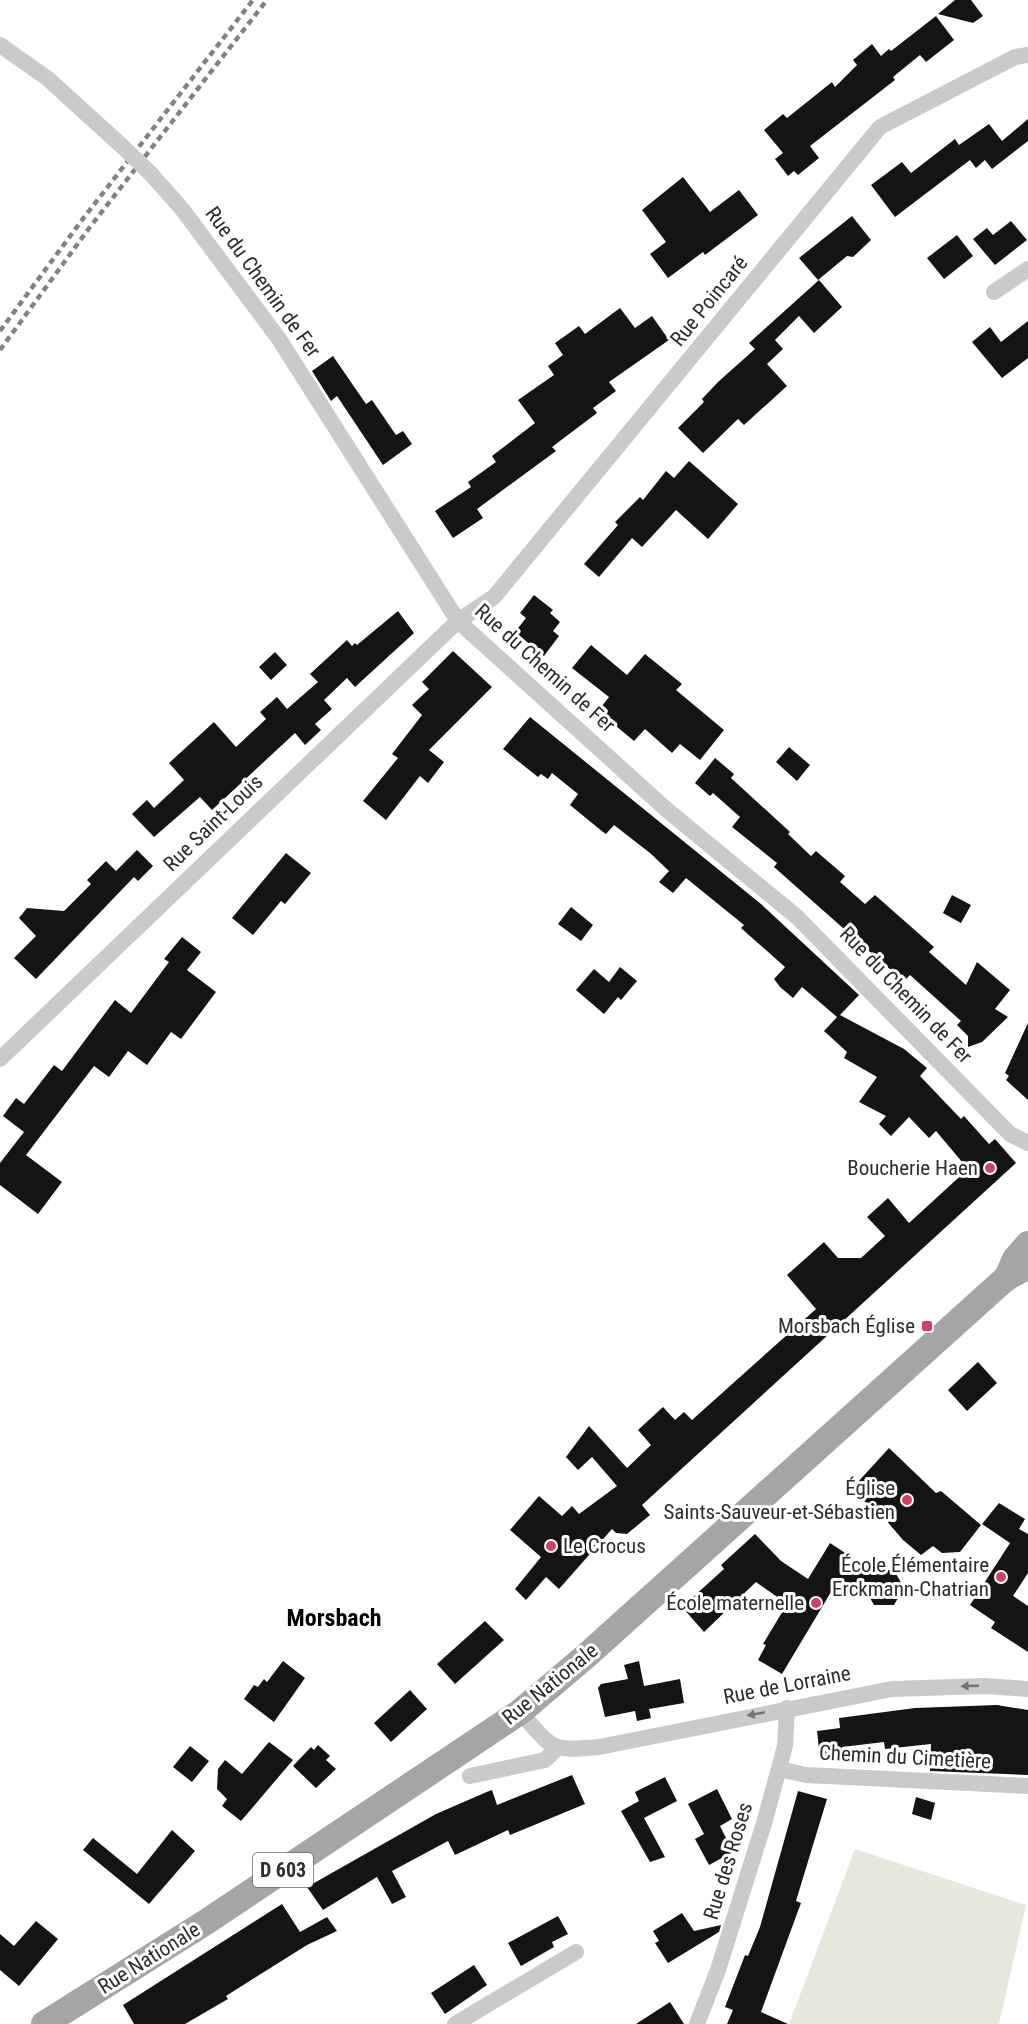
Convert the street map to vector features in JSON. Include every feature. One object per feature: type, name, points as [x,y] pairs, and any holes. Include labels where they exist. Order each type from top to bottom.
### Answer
[{"type":"main road","name":"Rue Nationale","points":[[1005,1279],[1015,1259],[1028,1244]]},
{"type":"main road","name":"Rue Nationale","points":[[44,2024],[206,1922],[520,1712],[586,1656],[1005,1279],[1028,1266]]},
{"type":"street","name":"Rue du Chemin de Fer","points":[[0,45],[47,78],[151,174],[182,209],[279,339],[458,621],[667,810],[797,917],[1010,1134],[1028,1143]]},
{"type":"street","name":"Rue Poincaré","points":[[458,621],[494,597],[880,127],[1015,57],[1028,55]]},
{"type":"street","points":[[994,292],[1028,269]]},
{"type":"street","name":"Rue Saint-Louis","points":[[0,1059],[458,621]]},
{"type":"street","name":"Rue de Lorraine","points":[[558,1747],[566,1750],[599,1747],[786,1708],[892,1689],[984,1686],[1028,1689]]},
{"type":"street","name":"Rue des Roses","points":[[696,2024],[718,1970],[779,1769],[785,1746],[786,1708]]},
{"type":"street","points":[[470,1776],[545,1760],[558,1747],[549,1744],[520,1712]]},
{"type":"street","name":"Chemin du Cimetière","points":[[779,1769],[806,1775],[1028,1786]]},
{"type":"street","points":[[455,2024],[576,1952]]},
{"type":"shaded area","points":[[855,1849],[1026,1905],[999,2024],[789,2024]]},
{"type":"building","points":[[955,0],[971,0],[983,16],[973,23],[938,14]]},
{"type":"building","points":[[936,16],[954,40],[926,62],[920,55],[893,77],[895,80],[810,146],[819,158],[798,175],[794,171],[788,176],[775,159],[783,153],[764,130],[783,114],[787,118],[832,82],[835,87],[857,65],[853,60],[872,44],[881,56],[889,49],[891,51]]},
{"type":"building","points":[[1028,119],[1028,141],[992,169],[985,160],[976,168],[970,160],[895,217],[871,185],[902,162],[911,173],[955,139],[959,145],[989,124],[1002,141]]},
{"type":"building","points":[[683,177],[710,212],[739,190],[758,215],[705,255],[703,252],[668,278],[650,254],[666,242],[642,210]]},
{"type":"building","points":[[852,216],[871,240],[853,257],[847,256],[818,280],[799,258]]},
{"type":"building","points":[[1011,221],[1027,240],[995,265],[973,239],[987,228],[993,235]]},
{"type":"building","points":[[957,235],[973,256],[944,279],[927,258]]},
{"type":"building","points":[[819,280],[842,307],[814,333],[799,316],[775,340],[783,349],[767,364],[787,386],[744,425],[738,419],[703,453],[678,428],[704,402],[702,399],[718,382],[755,349],[749,343]]},
{"type":"building","points":[[620,308],[635,328],[652,316],[669,340],[609,382],[616,391],[593,408],[597,413],[552,447],[556,451],[477,509],[483,518],[453,538],[435,511],[471,487],[468,482],[496,462],[492,456],[535,423],[518,400],[554,375],[548,366],[563,355],[555,343],[579,326],[585,334]]},
{"type":"building","points":[[1028,321],[1028,358],[1002,378],[972,342],[990,327],[1001,342]]},
{"type":"building","points":[[333,356],[366,404],[372,400],[396,435],[403,431],[412,444],[383,465],[337,396],[331,401],[312,371]]},
{"type":"building","points":[[689,461],[738,504],[708,539],[676,510],[642,547],[632,538],[599,577],[584,564],[618,525],[615,522],[640,497],[643,500],[666,471],[674,478]]},
{"type":"building","points":[[534,595],[553,610],[550,613],[560,622],[553,631],[559,636],[544,656],[515,632],[526,618],[520,613]]},
{"type":"building","points":[[398,611],[414,633],[355,687],[347,678],[324,700],[332,709],[315,724],[321,730],[305,745],[295,733],[212,810],[200,797],[154,837],[132,814],[147,800],[154,808],[184,780],[169,763],[214,722],[236,747],[266,719],[260,712],[277,697],[287,709],[318,682],[310,674],[347,640],[352,646],[355,643],[357,645]]},
{"type":"building","points":[[591,645],[627,675],[645,654],[682,684],[676,690],[724,730],[700,760],[680,744],[672,753],[645,729],[634,741],[598,711],[609,697],[572,668]]},
{"type":"building","points":[[453,651],[492,687],[429,750],[444,762],[428,783],[420,776],[386,820],[363,801],[398,758],[392,754],[422,715],[412,705],[429,689],[422,682]]},
{"type":"building","points":[[275,652],[287,665],[271,680],[259,667]]},
{"type":"building","points":[[530,717],[761,904],[859,995],[840,1015],[904,1049],[927,1068],[920,1076],[961,1119],[964,1116],[989,1144],[995,1139],[1016,1163],[642,1505],[650,1515],[627,1534],[616,1533],[612,1529],[559,1589],[546,1577],[526,1600],[515,1589],[541,1557],[510,1530],[539,1496],[562,1516],[572,1506],[579,1514],[617,1486],[592,1457],[578,1470],[566,1457],[589,1426],[627,1468],[651,1445],[638,1430],[663,1407],[675,1420],[684,1412],[692,1420],[816,1309],[787,1275],[824,1242],[838,1258],[861,1258],[885,1236],[867,1217],[888,1198],[909,1223],[968,1169],[936,1131],[929,1138],[909,1117],[891,1136],[879,1124],[886,1116],[859,1102],[877,1077],[844,1058],[847,1052],[824,1031],[837,1017],[802,987],[793,998],[780,987],[774,979],[785,967],[741,928],[744,925],[686,878],[673,893],[659,882],[669,871],[650,853],[614,825],[606,834],[603,832],[570,805],[578,794],[552,773],[548,779],[541,774],[538,777],[503,749]]},
{"type":"building","points":[[789,747],[810,765],[797,781],[776,762]]},
{"type":"building","points":[[715,758],[734,774],[731,778],[790,832],[788,834],[811,856],[816,851],[845,876],[840,882],[865,904],[875,895],[934,947],[929,952],[966,985],[977,962],[1010,990],[995,1009],[1008,1017],[982,1042],[968,1047],[968,1036],[957,1025],[961,1021],[910,975],[904,981],[878,959],[774,867],[777,863],[732,827],[740,817],[713,793],[710,796],[695,783]]},
{"type":"building","points":[[137,850],[153,866],[138,881],[134,877],[36,979],[14,958],[36,936],[19,918],[27,908],[64,911],[91,884],[87,880],[106,861],[116,871]]},
{"type":"building","points":[[286,853],[311,873],[285,904],[281,901],[253,935],[232,918]]},
{"type":"building","points":[[952,895],[971,905],[961,923],[943,913]]},
{"type":"building","points":[[571,907],[593,925],[581,941],[558,924]]},
{"type":"building","points":[[182,937],[201,952],[187,970],[216,992],[181,1039],[171,1032],[147,1065],[128,1051],[109,1077],[94,1066],[26,1155],[62,1182],[38,1214],[0,1185],[0,1163],[24,1132],[3,1116],[16,1098],[24,1104],[54,1065],[62,1071],[115,1000],[131,1013],[169,962],[164,959]]},
{"type":"building","points":[[620,967],[637,981],[621,1000],[618,997],[604,1014],[576,990],[594,969],[609,982]]},
{"type":"building","points":[[1028,1023],[1028,1100],[1006,1080],[1009,1076],[1005,1073]]},
{"type":"building","points":[[978,1362],[997,1383],[967,1411],[948,1390]]},
{"type":"building","name":"Église Saints-Sauveur-et-Sébastien","points":[[889,1448],[936,1493],[941,1491],[981,1525],[960,1552],[942,1553],[933,1546],[921,1555],[856,1494],[857,1483]]},
{"type":"building","points":[[999,1503],[1025,1519],[1019,1529],[1028,1534],[1028,1573],[1013,1596],[1028,1606],[1028,1652],[991,1628],[995,1622],[970,1605],[1010,1543],[982,1524]]},
{"type":"building","points":[[755,1534],[781,1561],[808,1579],[830,1543],[871,1570],[894,1570],[904,1588],[894,1605],[874,1605],[861,1583],[852,1598],[834,1587],[782,1674],[758,1660],[766,1645],[763,1644],[787,1604],[756,1582],[704,1632],[682,1607],[724,1569],[721,1565]]},
{"type":"building","points":[[485,1621],[504,1640],[455,1684],[437,1664]]},
{"type":"building","points":[[283,1661],[305,1678],[274,1722],[244,1699],[254,1685],[258,1687],[264,1679],[267,1682]]},
{"type":"building","points":[[639,1661],[644,1686],[680,1679],[684,1703],[649,1709],[651,1718],[637,1721],[635,1711],[605,1717],[598,1688],[601,1684],[628,1679],[624,1665]]},
{"type":"building","points":[[410,1690],[427,1709],[391,1742],[374,1723]]},
{"type":"building","points":[[997,1705],[1028,1710],[1028,1775],[930,1771],[931,1744],[885,1749],[884,1742],[842,1747],[843,1755],[820,1758],[817,1731],[840,1728],[839,1718],[915,1708]]},
{"type":"building","points":[[269,1742],[293,1760],[241,1821],[222,1806],[227,1799],[217,1789],[218,1769],[225,1760],[242,1774]]},
{"type":"building","points":[[318,1745],[330,1756],[326,1760],[336,1769],[316,1788],[293,1766],[311,1747],[314,1750]]},
{"type":"building","points":[[190,1746],[209,1761],[192,1782],[173,1767]]},
{"type":"building","points":[[572,1775],[585,1804],[510,1835],[508,1830],[455,1855],[448,1841],[392,1871],[406,1897],[392,1904],[377,1877],[323,1910],[307,1887],[436,1814],[489,1791],[492,1790],[497,1805]]},
{"type":"building","points":[[665,1777],[677,1801],[644,1818],[665,1857],[650,1862],[621,1811],[639,1801],[635,1792]]},
{"type":"building","points":[[717,1789],[732,1819],[720,1826],[733,1852],[709,1865],[695,1839],[704,1834],[688,1804]]},
{"type":"building","points":[[798,1791],[827,1799],[796,1901],[801,1903],[761,2012],[788,2024],[727,2024],[733,2010],[725,2007],[745,1955],[748,1956],[760,1927]]},
{"type":"building","points":[[916,1797],[935,1803],[931,1820],[912,1814]]},
{"type":"building","points":[[172,1830],[195,1851],[149,1904],[83,1850],[93,1838],[137,1874]]},
{"type":"building","points":[[282,1904],[300,1932],[327,1917],[337,1931],[307,1945],[226,1996],[228,1999],[185,2024],[134,2024],[123,2005]]},
{"type":"building","points":[[682,1913],[694,1931],[721,1925],[719,1932],[668,1963],[655,1943],[659,1941],[653,1931]]},
{"type":"building","points":[[558,1916],[568,1934],[552,1942],[554,1947],[521,1966],[508,1943]]},
{"type":"building","points":[[36,1921],[58,1939],[19,1986],[0,1970],[0,1934],[14,1946]]},
{"type":"building","points":[[474,1965],[487,1985],[445,2014],[431,1993]]},
{"type":"building","points":[[670,2002],[684,2024],[636,2024]]},
{"type":"railway","points":[[0,331],[82,220],[253,0]]},
{"type":"railway","points":[[0,350],[90,227],[267,0]]},
{"type":"place","name":"Boucherie Haen","points":[[990,1168]]},
{"type":"place","name":"Morsbach Église","points":[[927,1326]]},
{"type":"place","name":"Église Saints-Sauveur-et-Sébastien","points":[[907,1500]]},
{"type":"place","name":"Le Crocus","points":[[551,1546]]},
{"type":"place","name":"École Élémentaire Erckmann-Chatrian","points":[[1001,1577]]},
{"type":"place","name":"École maternelle","points":[[816,1603]]},
{"type":"district","name":"Morsbach","points":[[334,1618]]}]
